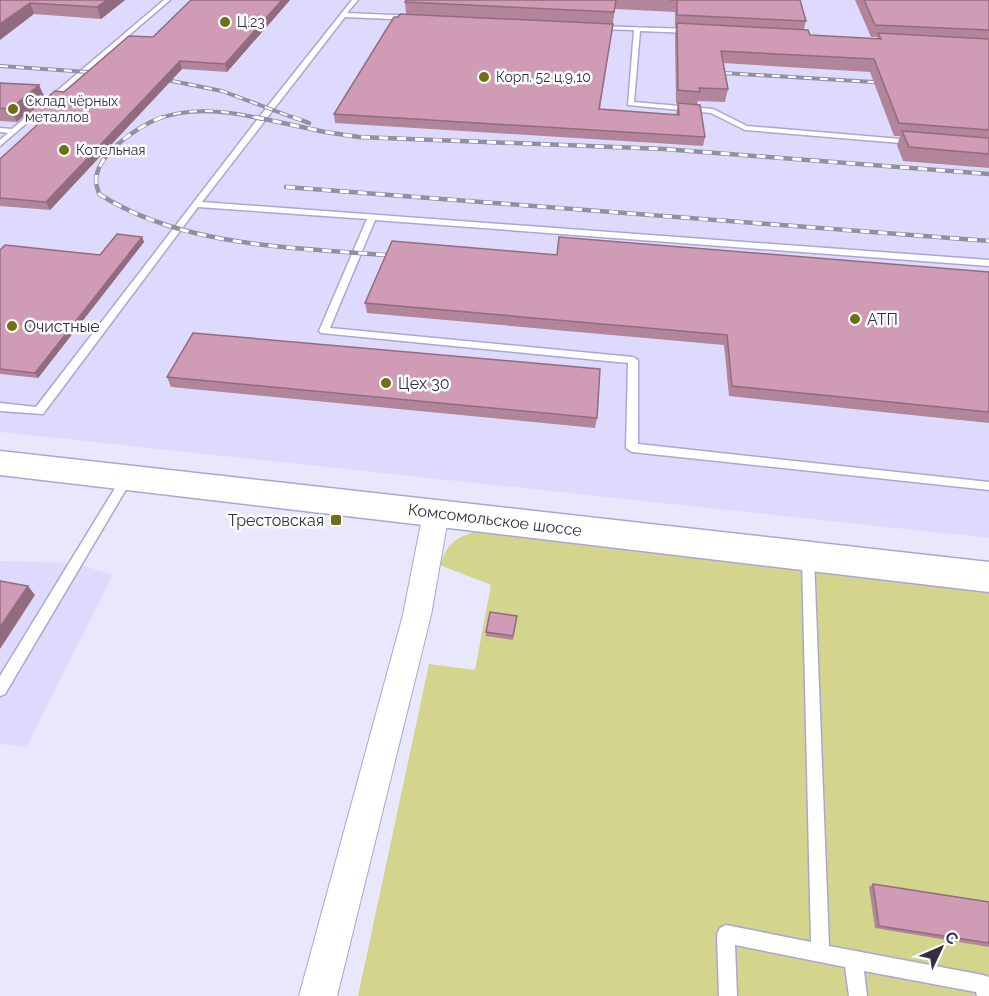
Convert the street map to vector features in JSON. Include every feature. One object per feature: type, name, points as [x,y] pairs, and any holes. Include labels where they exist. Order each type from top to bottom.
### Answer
[{"type":"main road","name":"Комсомольское шоссе","points":[[2,467],[127,478],[989,577]]},
{"type":"street","points":[[318,996],[417,615],[436,513]]},
{"type":"lane","points":[[0,144],[167,0]]},
{"type":"lane","points":[[0,407],[39,411],[355,0]]},
{"type":"lane","points":[[344,15],[419,18]]},
{"type":"lane","points":[[591,26],[695,32]]},
{"type":"lane","points":[[637,28],[630,104],[712,111],[745,128],[919,142]]},
{"type":"lane","points":[[0,130],[14,131]]},
{"type":"lane","points":[[196,204],[989,263]]},
{"type":"lane","points":[[372,217],[324,331],[633,360],[632,448],[989,486]]},
{"type":"lane","points":[[0,689],[127,478]]},
{"type":"lane","points":[[808,555],[820,953]]},
{"type":"lane","points":[[728,996],[726,934],[983,984],[986,996]]},
{"type":"lane","points":[[853,960],[858,996]]},
{"type":"shaded area","points":[[0,0],[989,0],[989,538],[0,432]]},
{"type":"shaded area","points":[[0,561],[75,563],[113,575],[26,747],[0,744]]},
{"type":"green space","points":[[478,531],[989,591],[989,996],[358,996],[429,664],[475,670],[491,585],[440,565],[453,542]]},
{"type":"building","points":[[0,0],[107,0],[97,7],[30,3],[0,24]]},
{"type":"building","points":[[191,0],[282,0],[225,64],[180,61],[46,202],[0,198],[0,159],[47,116],[26,115],[55,91],[64,92],[129,36],[153,37]]},
{"type":"building","points":[[406,0],[616,0],[614,12],[405,2]]},
{"type":"building","points":[[677,0],[800,0],[806,21],[677,15]]},
{"type":"building","points":[[864,0],[989,0],[989,30],[875,25]]},
{"type":"building","name":"Корп. 52 ц.9,10","points":[[400,14],[613,24],[599,109],[679,115],[678,103],[700,105],[705,137],[334,114],[394,17]]},
{"type":"building","points":[[677,23],[808,30],[810,35],[881,39],[878,33],[989,39],[989,130],[899,123],[874,59],[721,51],[728,89],[699,88],[700,92],[678,90]]},
{"type":"building","points":[[0,83],[39,85],[10,109],[0,108]]},
{"type":"building","points":[[902,131],[989,138],[989,154],[909,147]]},
{"type":"building","points":[[117,234],[142,237],[35,373],[0,369],[0,250],[5,245],[100,255]]},
{"type":"building","points":[[559,237],[989,272],[989,412],[732,386],[727,335],[365,303],[392,241],[557,255]]},
{"type":"building","name":"Цех 30","points":[[193,333],[600,369],[597,418],[167,377]]},
{"type":"building","points":[[0,581],[28,586],[0,627]]},
{"type":"building","points":[[490,612],[517,616],[513,636],[486,632]]},
{"type":"building","points":[[873,884],[989,902],[989,943],[879,926]]},
{"type":"railway","points":[[0,66],[103,73]]},
{"type":"railway","points":[[708,72],[890,83]]},
{"type":"railway","points":[[157,78],[222,91],[297,119]]},
{"type":"railway","points":[[158,119],[197,111],[262,119]]},
{"type":"railway","points":[[158,119],[162,117]]},
{"type":"railway","points":[[255,117],[359,137],[664,149],[989,174]]},
{"type":"railway","points":[[293,117],[309,123]]},
{"type":"railway","points":[[158,119],[131,134],[111,151],[98,170],[96,180],[99,194],[131,212],[165,225],[201,234],[275,246],[385,255]]},
{"type":"railway","points":[[286,187],[989,241]]},
{"type":"place","name":"Ц.23","points":[[225,22]]},
{"type":"place","name":"Корп. 52 ц.9,10","points":[[484,77]]},
{"type":"place","name":"Склад чёрных металлов","points":[[13,109]]},
{"type":"place","name":"Котельная","points":[[64,150]]},
{"type":"place","name":"АТП","points":[[855,319]]},
{"type":"place","name":"Очистные","points":[[12,326]]},
{"type":"place","name":"Цех 30","points":[[386,383]]},
{"type":"place","name":"Трестовская","points":[[336,520]]}]
